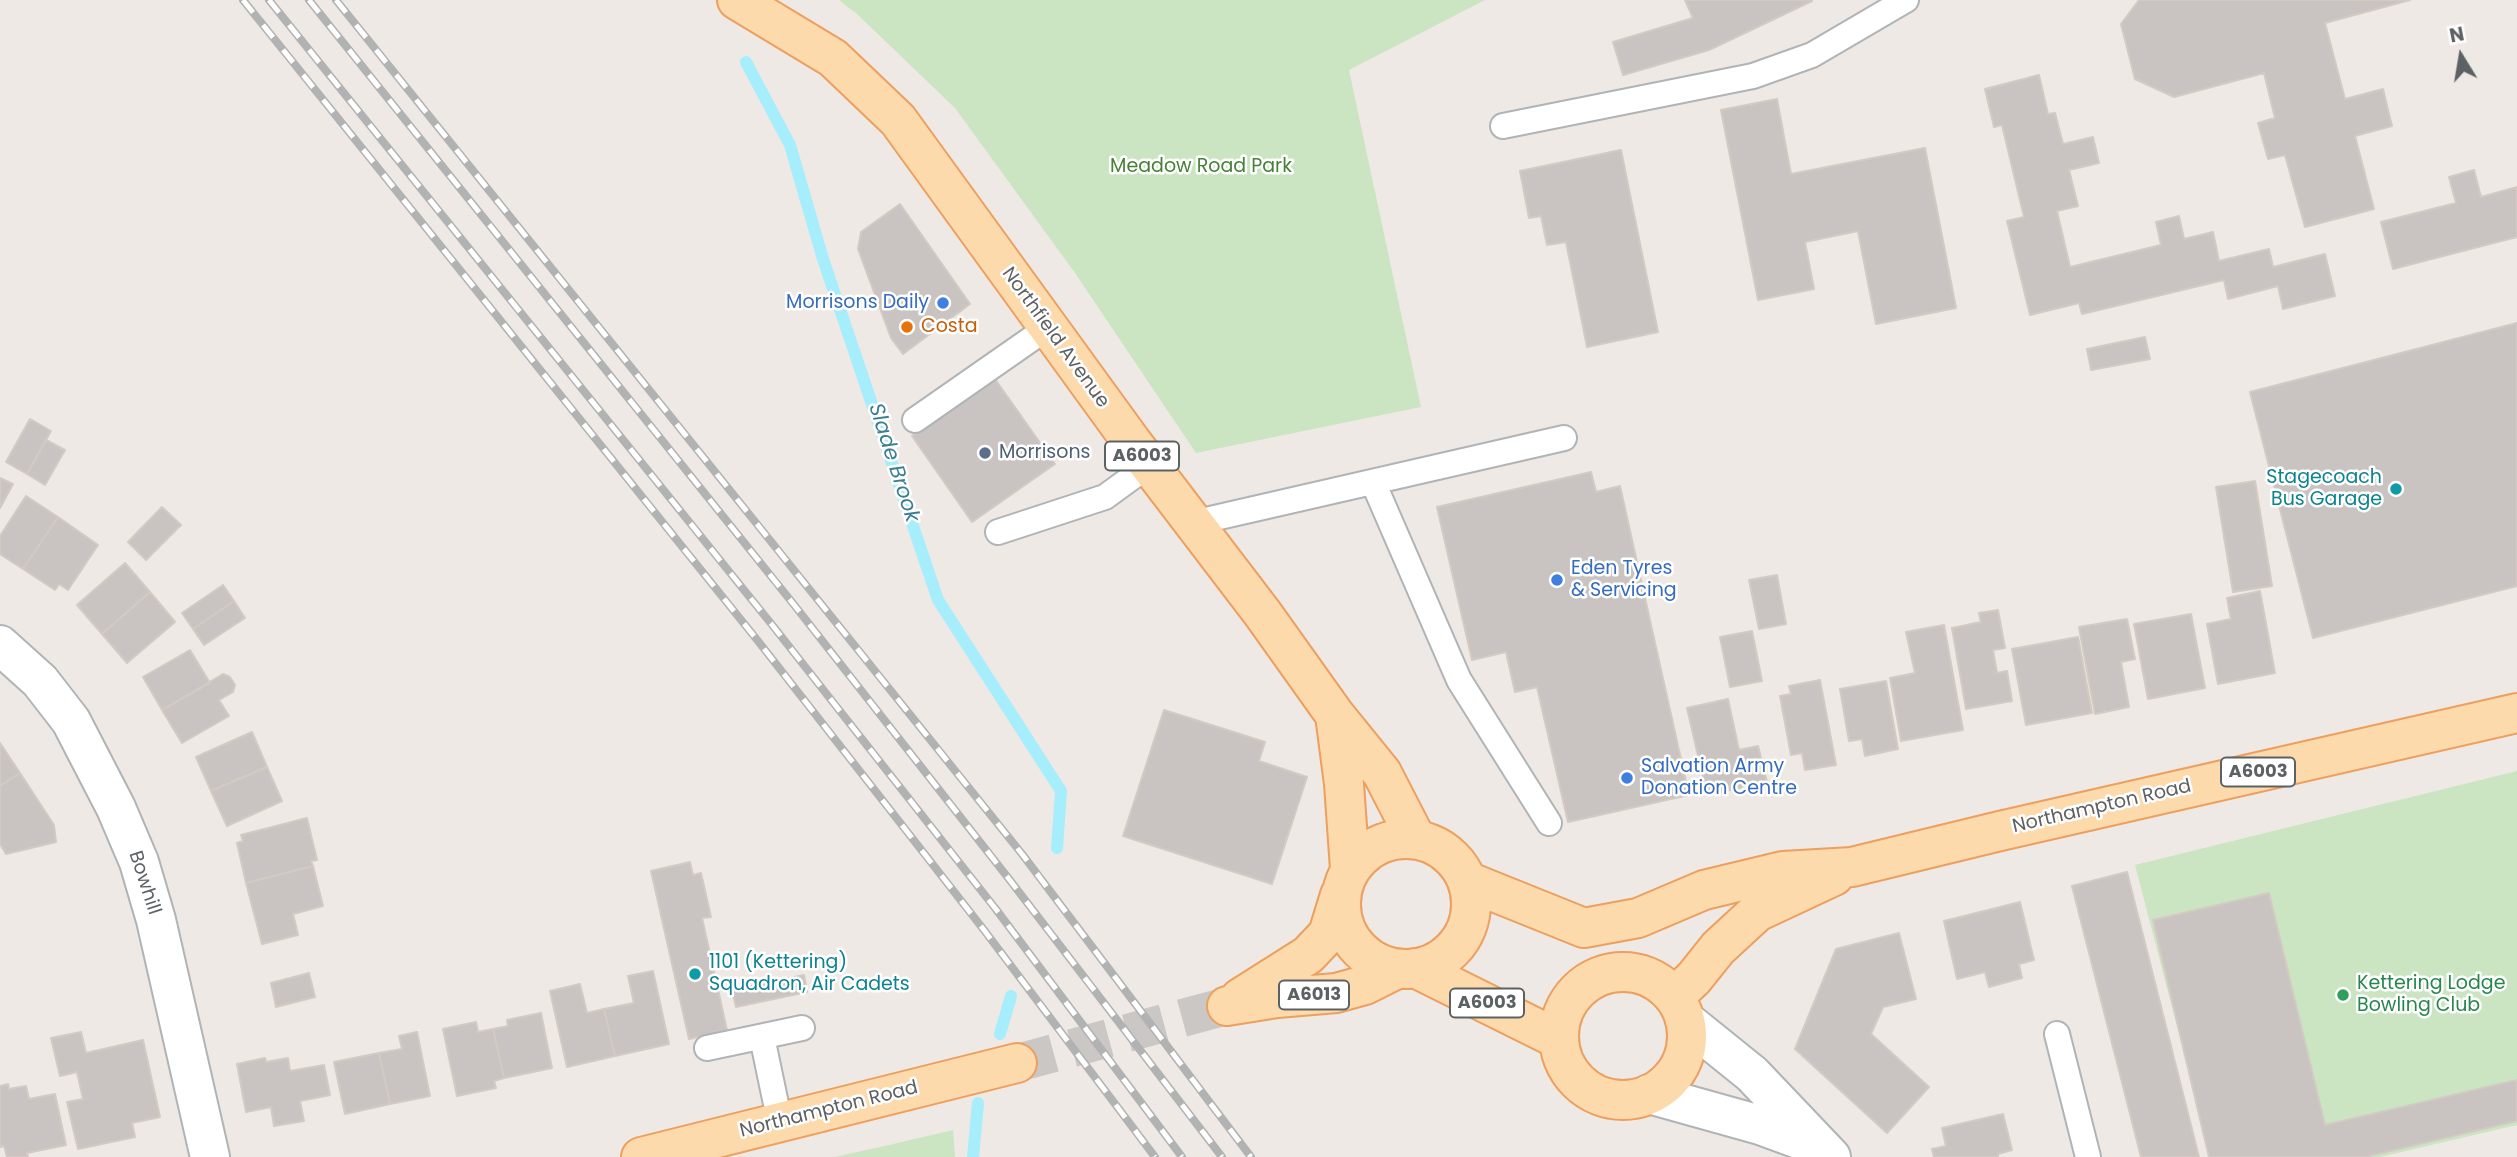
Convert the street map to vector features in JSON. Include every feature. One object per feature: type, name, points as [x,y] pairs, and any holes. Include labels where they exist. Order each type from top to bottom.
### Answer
[{"type":"main road","name":"Northfield Avenue","points":[[741,2],[833,58],[898,120],[1047,328],[1263,614],[1335,715],[1382,773],[1416,839]]},
{"type":"main road","name":"Northampton Road","points":[[1584,928],[1639,918],[1704,890],[1783,871],[1852,867],[2517,713]]},
{"type":"main road","name":"Northfield Avenue","points":[[1335,715],[1344,784],[1346,877]]},
{"type":"main road","points":[[1346,877],[1363,855],[1379,844],[1397,839],[1416,839],[1433,845],[1447,853],[1459,866],[1467,881],[1471,904],[1467,926],[1455,946],[1438,961],[1406,969]]},
{"type":"main road","name":"Northampton Road","points":[[1680,1009],[1694,978],[1718,947],[1757,912],[1852,867]]},
{"type":"main road","name":"A6013","points":[[1346,877],[1328,934],[1308,955],[1227,1006],[1336,993],[1406,969]]},
{"type":"main road","name":"A6003","points":[[1346,877],[1340,902],[1342,918],[1351,939],[1367,957],[1382,965],[1406,969],[1558,1039]]},
{"type":"main road","points":[[1467,881],[1584,928],[1613,972]]},
{"type":"main road","points":[[1613,972],[1639,918]]},
{"type":"main road","points":[[1613,972],[1639,974],[1658,982],[1680,1009],[1687,1043],[1681,1064],[1668,1082],[1649,1094],[1625,1101],[1600,1097],[1579,1083],[1564,1064],[1558,1039],[1561,1017],[1571,997],[1588,982],[1613,972]]},
{"type":"main road","name":"Northampton Road","points":[[644,1157],[1017,1063]]},
{"type":"street","name":"Bowhill","points":[[0,645],[40,681],[71,721],[95,764],[130,841],[156,920],[210,1157]]},
{"type":"street","points":[[1680,1009],[1752,1074],[1826,1152]]},
{"type":"street","points":[[1649,1094],[1760,1125],[1826,1152]]},
{"type":"lane","points":[[1503,126],[1753,76],[1812,54],[1906,0]]},
{"type":"lane","points":[[915,420],[1047,328]]},
{"type":"lane","points":[[1193,523],[1564,438]]},
{"type":"lane","points":[[998,532],[1105,497],[1149,465]]},
{"type":"lane","points":[[1373,482],[1459,680],[1549,823]]},
{"type":"lane","points":[[707,1048],[802,1028]]},
{"type":"lane","points":[[2057,1034],[2088,1157]]},
{"type":"lane","points":[[762,1037],[780,1124]]},
{"type":"green space","name":"Meadow Road Park","points":[[839,0],[1485,0],[1349,70],[1421,407],[1196,453],[1075,273],[955,108]]},
{"type":"green space","name":"Kettering Lodge Bowling Club","points":[[2517,771],[2517,1125],[2380,1157],[2211,1157],[2135,865]]},
{"type":"green space","points":[[953,1130],[955,1157],[835,1157],[889,1145]]},
{"type":"building","points":[[1685,0],[1812,1],[1709,50],[1623,75],[1613,42],[1693,18]]},
{"type":"building","points":[[2139,0],[2410,0],[2325,23],[2345,99],[2383,89],[2392,126],[2355,136],[2374,209],[2305,227],[2285,155],[2268,159],[2258,123],[2275,118],[2264,73],[2174,97],[2135,79],[2121,24]]},
{"type":"building","points":[[2039,75],[2048,114],[2055,113],[2063,144],[2093,137],[2099,163],[2069,170],[2078,206],[2057,211],[2070,267],[2161,245],[2156,222],[2179,216],[2184,239],[2213,232],[2219,261],[2269,249],[2273,267],[2325,254],[2335,296],[2283,309],[2278,286],[2228,299],[2224,280],[2082,314],[2079,303],[2030,315],[2007,221],[2024,217],[2002,125],[1994,127],[1985,89]]},
{"type":"building","points":[[1777,99],[1791,174],[1925,148],[1956,308],[1876,324],[1858,231],[1805,242],[1814,289],[1758,300],[1721,110]]},
{"type":"building","points":[[1621,150],[1658,332],[1587,347],[1566,242],[1547,245],[1541,216],[1529,218],[1520,171]]},
{"type":"building","points":[[2474,170],[2481,197],[2517,187],[2517,237],[2393,269],[2381,222],[2456,203],[2449,177]]},
{"type":"building","points":[[900,204],[970,304],[903,354],[891,338],[858,249],[861,232]]},
{"type":"building","name":"Stagecoach Bus Garage","points":[[2517,323],[2517,586],[2313,638],[2250,392]]},
{"type":"building","points":[[2145,337],[2150,359],[2091,370],[2087,349]]},
{"type":"building","points":[[995,379],[1055,464],[972,522],[912,436]]},
{"type":"building","points":[[30,419],[51,431],[27,474],[6,462]]},
{"type":"building","points":[[46,440],[65,450],[45,485],[27,474]]},
{"type":"building","points":[[1591,472],[1596,492],[1620,486],[1689,795],[1568,822],[1537,687],[1515,692],[1506,652],[1472,660],[1437,507]]},
{"type":"building","points":[[0,478],[13,484],[0,508]]},
{"type":"building","points":[[2255,481],[2272,586],[2233,592],[2216,487]]},
{"type":"building","points":[[26,496],[58,517],[23,569],[0,554],[0,536]]},
{"type":"building","points":[[162,507],[181,525],[146,560],[128,542]]},
{"type":"building","points":[[58,517],[98,545],[68,590],[59,584],[55,590],[23,569]]},
{"type":"building","points":[[125,563],[150,592],[102,634],[77,605]]},
{"type":"building","points":[[1777,575],[1786,624],[1759,629],[1749,580]]},
{"type":"building","points":[[223,585],[234,601],[193,629],[182,613]]},
{"type":"building","points":[[2260,591],[2275,673],[2218,684],[2207,624],[2231,619],[2227,598]]},
{"type":"building","points":[[150,592],[175,622],[127,663],[102,634]]},
{"type":"building","points":[[234,601],[245,618],[204,645],[193,629]]},
{"type":"building","points":[[1998,610],[2005,648],[1993,650],[1997,673],[2007,671],[2012,701],[1966,709],[1952,628],[1981,622],[1979,613]]},
{"type":"building","points":[[2191,614],[2205,688],[2148,699],[2134,624]]},
{"type":"building","points":[[2127,619],[2135,659],[2121,662],[2129,707],[2095,714],[2079,627]]},
{"type":"building","points":[[1944,625],[1963,730],[1901,741],[1890,678],[1915,673],[1906,632]]},
{"type":"building","points":[[1752,631],[1762,681],[1730,687],[1720,637]]},
{"type":"building","points":[[2078,637],[2092,713],[2026,725],[2012,649]]},
{"type":"building","points":[[190,650],[210,683],[162,710],[143,677]]},
{"type":"building","points":[[223,674],[230,677],[235,685],[233,692],[219,700],[229,716],[182,743],[162,710]]},
{"type":"building","points":[[1820,680],[1836,765],[1805,770],[1802,753],[1791,755],[1780,696],[1791,694],[1789,686]]},
{"type":"building","points":[[1886,681],[1898,749],[1865,756],[1862,739],[1849,741],[1840,689]]},
{"type":"building","points":[[1728,699],[1739,750],[1758,746],[1767,782],[1707,795],[1687,708]]},
{"type":"building","points":[[1164,710],[1265,742],[1259,761],[1307,777],[1272,884],[1123,836]]},
{"type":"building","points":[[252,732],[267,767],[211,791],[196,757]]},
{"type":"building","points":[[0,743],[20,773],[0,786]]},
{"type":"building","points":[[267,767],[282,801],[227,826],[211,791]]},
{"type":"building","points":[[20,773],[54,825],[56,842],[6,854],[0,844],[0,786]]},
{"type":"building","points":[[307,818],[317,860],[311,861],[313,866],[246,883],[237,843],[243,841],[241,835]]},
{"type":"building","name":"1101 (Kettering) Squadron, Air Cadets","points":[[690,862],[693,875],[701,873],[711,917],[702,918],[727,1030],[689,1039],[651,871]]},
{"type":"building","points":[[313,866],[323,906],[293,914],[298,935],[262,944],[246,883]]},
{"type":"building","points":[[2127,872],[2199,1157],[2141,1157],[2072,886]]},
{"type":"building","points":[[2269,893],[2325,1125],[2517,1080],[2517,1121],[2365,1157],[2209,1157],[2153,920]]},
{"type":"building","points":[[2020,902],[2034,960],[2019,964],[2022,978],[1989,987],[1985,972],[1957,979],[1944,921]]},
{"type":"building","points":[[1899,933],[1916,999],[1883,1007],[1871,1034],[1929,1087],[1887,1133],[1795,1049],[1836,949]]},
{"type":"building","points":[[653,971],[669,1044],[615,1056],[604,1009],[634,1003],[628,976]]},
{"type":"building","points":[[309,973],[315,997],[276,1007],[271,983]]},
{"type":"building","points":[[804,975],[807,992],[736,1007],[732,990]]},
{"type":"building","points":[[580,984],[587,1013],[604,1009],[615,1056],[567,1067],[550,991]]},
{"type":"building","points":[[541,1013],[552,1068],[504,1078],[493,1029],[508,1026],[507,1020]]},
{"type":"building","points":[[476,1022],[478,1032],[493,1029],[504,1078],[494,1081],[496,1088],[457,1096],[443,1029]]},
{"type":"building","points":[[81,1032],[86,1053],[143,1040],[160,1117],[132,1123],[135,1137],[78,1149],[67,1102],[83,1099],[77,1072],[60,1076],[51,1038]]},
{"type":"building","points":[[417,1032],[430,1096],[390,1104],[379,1053],[402,1049],[399,1036]]},
{"type":"building","points":[[379,1053],[390,1104],[345,1114],[334,1062]]},
{"type":"building","points":[[265,1058],[266,1062],[288,1058],[290,1071],[324,1065],[330,1095],[300,1101],[304,1121],[274,1126],[271,1107],[246,1112],[237,1064]]},
{"type":"building","points":[[8,1084],[9,1089],[26,1086],[29,1099],[55,1094],[66,1145],[27,1153],[28,1157],[7,1157],[4,1146],[0,1147],[0,1086]]},
{"type":"building","points":[[2003,1114],[2012,1150],[1998,1154],[1998,1157],[1934,1157],[1932,1149],[1946,1146],[1942,1128]]},
{"type":"waterway","name":"Slade Brook","points":[[746,62],[790,145],[823,259],[938,600],[1061,791],[1057,848]]},
{"type":"waterway","name":"Slade Brook","points":[[1000,1034],[1011,996]]},
{"type":"waterway","name":"Slade Brook","points":[[973,1157],[978,1103]]},
{"type":"tunnel","points":[[1017,1063],[1227,1006]]},
{"type":"railway","points":[[243,0],[758,641],[984,930],[1155,1157]]},
{"type":"railway","points":[[269,0],[773,626],[995,908],[1182,1157]]},
{"type":"railway","points":[[309,0],[795,606],[1222,1157]]},
{"type":"railway","points":[[336,0],[1022,854],[1251,1157]]},
{"type":"place","name":"Morrisons Daily","points":[[943,303]]},
{"type":"place","name":"Costa","points":[[907,327]]},
{"type":"place","name":"Morrisons","points":[[985,453]]},
{"type":"place","name":"Stagecoach Bus Garage","points":[[2396,489]]},
{"type":"place","name":"Eden Tyres & Servicing","points":[[1557,580]]},
{"type":"place","name":"Salvation Army Donation Centre","points":[[1627,778]]},
{"type":"place","name":"1101 (Kettering) Squadron, Air Cadets","points":[[695,974]]},
{"type":"place","name":"Kettering Lodge Bowling Club","points":[[2343,995]]}]
